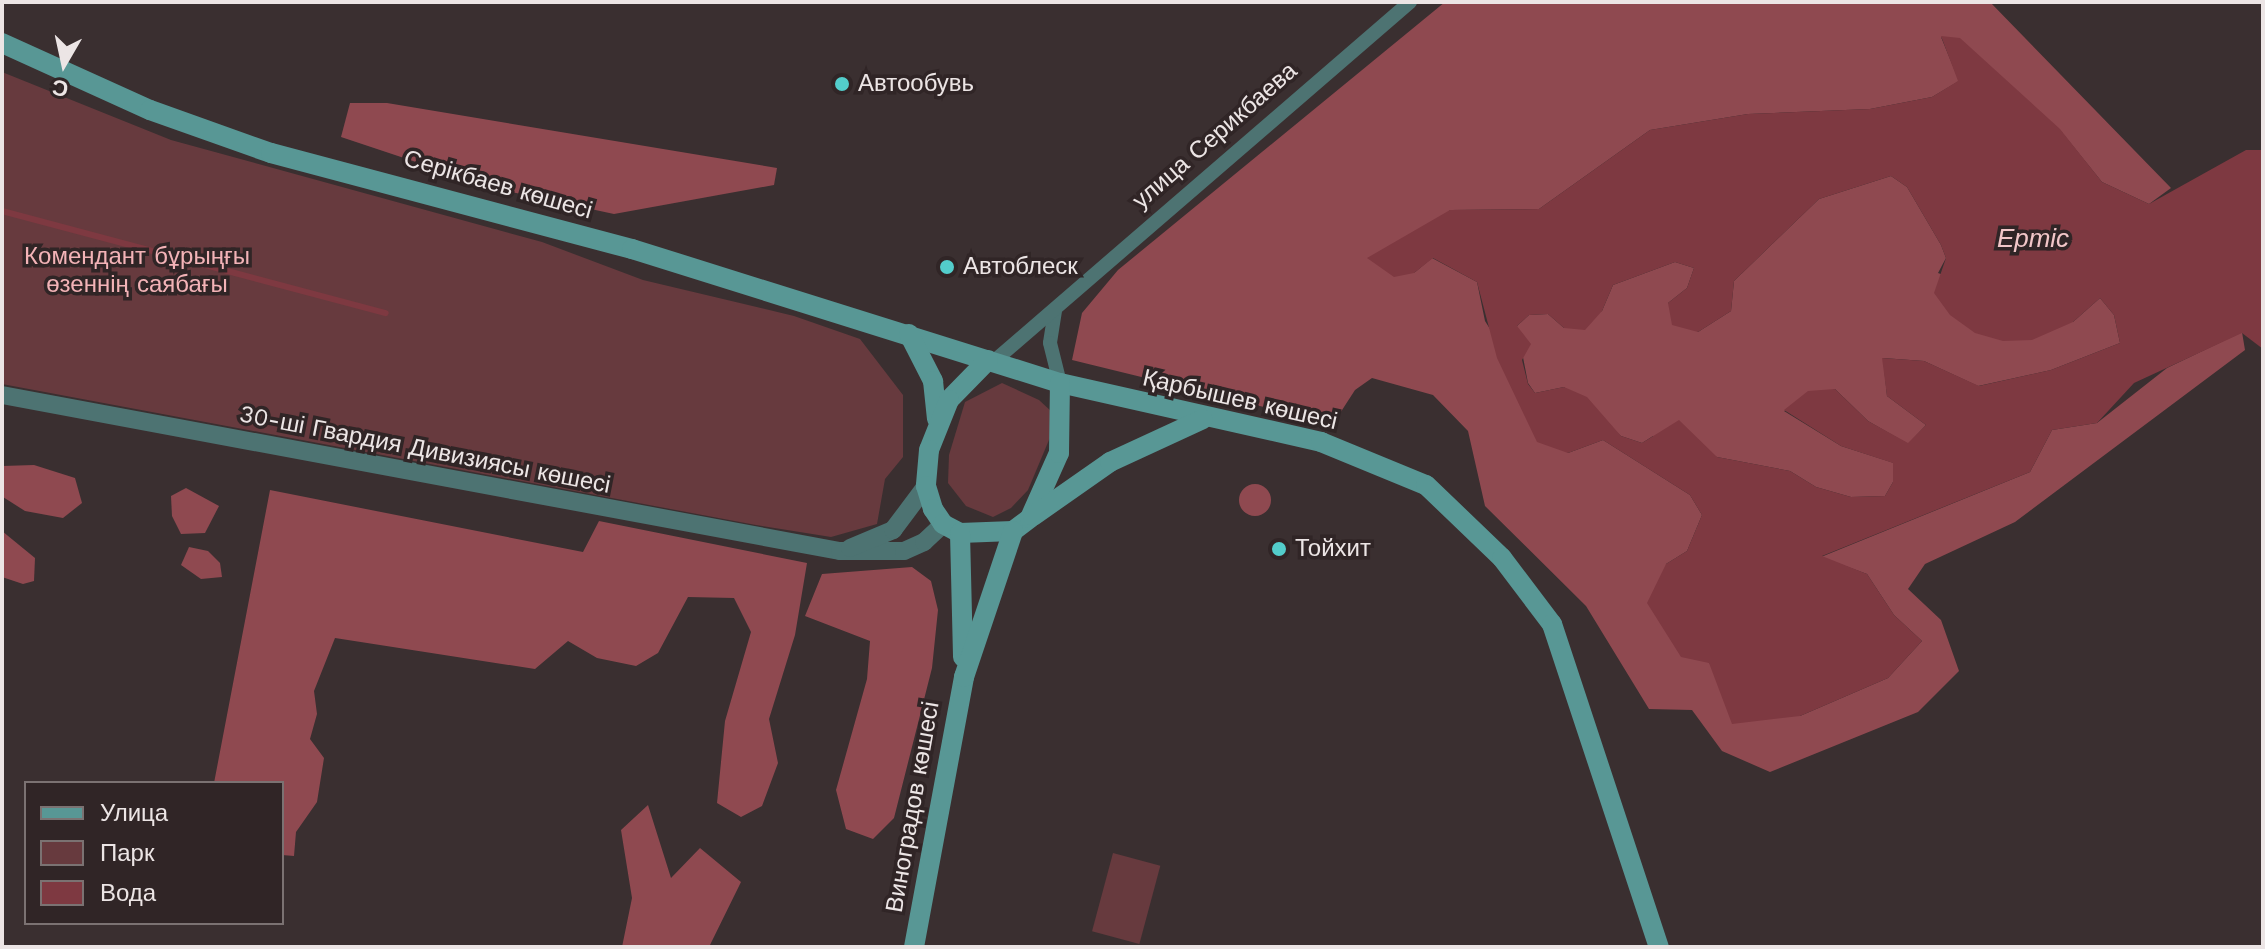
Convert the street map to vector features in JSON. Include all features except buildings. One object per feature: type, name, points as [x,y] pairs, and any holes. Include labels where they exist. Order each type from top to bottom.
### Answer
[{"type":"main road","name":"Серікбаев көшесі","points":[[2,43],[150,110],[271,153],[632,249],[990,361]]},
{"type":"main road","points":[[909,334],[933,381],[937,419],[926,486],[951,528],[964,677]]},
{"type":"main road","points":[[937,419],[990,361]]},
{"type":"main road","name":"Қарбышев көшесі","points":[[990,361],[1060,383],[1203,419],[1321,442],[1426,485],[1502,558],[1552,624],[1659,947]]},
{"type":"main road","points":[[1030,518],[1059,453],[1060,383]]},
{"type":"main road","points":[[964,677],[1013,531],[1110,462],[1203,419]]},
{"type":"main road","points":[[951,528],[1013,531]]},
{"type":"main road","name":"Виноградов көшесі","points":[[914,947],[964,677]]},
{"type":"street","name":"улица Серикбаева","points":[[990,361],[1055,311],[1410,2]]},
{"type":"street","points":[[1055,311],[1050,343],[1060,383]]},
{"type":"street","name":"30-ші Гвардия Дивизиясы көшесі","points":[[2,395],[840,551],[904,551],[951,528]]},
{"type":"street","points":[[840,551],[878,540],[893,530],[926,486]]},
{"type":"green space","name":"Комендант бұрыңғы өзеннің саябағы","points":[[2,72],[171,140],[542,242],[643,280],[794,316],[860,339],[903,395],[903,457],[885,479],[877,524],[831,537],[756,525],[2,384]]},
{"type":"green space","points":[[1002,383],[1039,400],[1052,412],[1054,428],[1028,490],[1011,508],[993,517],[966,506],[948,483],[949,455],[965,402]]},
{"type":"green space","points":[[1113,853],[1160,866],[1139,944],[1092,931]]},
{"type":"shaded area","points":[[1445,2],[1990,2],[2171,188],[2149,204],[2102,182],[2060,130],[1941,37],[1959,81],[1932,97],[1870,109],[1748,114],[1650,130],[1539,209],[1450,210],[1414,273],[1432,258],[1477,282],[1485,321],[1568,453],[1603,440],[1690,495],[1702,515],[1687,551],[1666,564],[1709,663],[1800,716],[1888,678],[1922,641],[1894,615],[1867,574],[1821,557],[2030,472],[2052,430],[2097,423],[2167,368],[2242,332],[2245,350],[2015,522],[1925,564],[1908,589],[1941,620],[1959,671],[1918,712],[1770,772],[1722,751],[1692,710],[1649,709],[1586,606],[1485,506],[1468,431],[1433,395],[1372,378],[1355,390],[1333,424],[1072,360],[1082,313],[1118,270]]},
{"type":"shaded area","points":[[350,103],[387,103],[777,168],[774,185],[614,214],[497,189],[341,137]]},
{"type":"shaded area","points":[[1891,176],[1907,187],[1941,245],[1946,258],[1938,273],[2073,322],[2100,298],[2114,315],[2120,343],[2051,370],[1978,386],[1924,361],[1883,358],[1887,396],[1926,425],[1908,444],[1868,421],[1835,389],[1784,411],[1841,446],[1894,463],[1893,482],[1885,496],[1851,497],[1816,487],[1790,471],[1717,457],[1653,436],[1642,443],[1621,436],[1564,387],[1535,393],[1528,383],[1517,326],[1529,315],[1548,314],[1564,328],[1602,311],[1613,285],[1675,262],[1694,268],[1687,288],[1668,303],[1698,332],[1731,311],[1734,281],[1819,199]]},
{"type":"shaded area","points":[[34,465],[75,478],[82,503],[63,518],[25,511],[3,497],[2,466]]},
{"type":"shaded area","points":[[1255,484],[1266,489],[1271,500],[1266,511],[1255,516],[1244,511],[1239,500],[1244,489]]},
{"type":"shaded area","points":[[186,488],[219,506],[205,533],[181,534],[172,516],[171,496]]},
{"type":"shaded area","points":[[270,490],[583,552],[599,521],[807,563],[795,635],[769,719],[778,763],[762,806],[741,817],[717,803],[725,721],[751,632],[734,598],[688,597],[658,653],[636,666],[597,658],[568,641],[535,669],[335,638],[314,691],[317,714],[310,739],[324,758],[317,802],[296,832],[294,856],[284,855],[284,781],[214,781]]},
{"type":"shaded area","points":[[2,531],[35,558],[34,581],[23,584],[2,577]]},
{"type":"shaded area","points":[[189,547],[208,551],[220,563],[222,577],[201,579],[181,565]]},
{"type":"shaded area","points":[[912,567],[931,581],[938,610],[932,668],[894,818],[873,839],[846,829],[836,790],[867,679],[870,641],[805,616],[822,574]]},
{"type":"shaded area","points":[[648,805],[671,878],[700,848],[741,882],[709,947],[622,947],[632,898],[621,830]]},
{"type":"water","name":"Ертіс","points":[[1941,36],[1960,38],[2060,129],[2102,182],[2149,204],[2246,150],[2263,150],[2263,349],[2242,333],[2134,383],[2097,423],[2052,430],[2030,472],[1822,556],[1867,574],[1894,615],[1922,641],[1888,678],[1800,716],[1732,724],[1709,663],[1681,657],[1647,603],[1666,564],[1687,551],[1702,515],[1690,495],[1603,440],[1568,453],[1537,442],[1497,358],[1477,282],[1433,258],[1414,273],[1394,277],[1367,258],[1450,210],[1539,209],[1650,130],[1748,114],[1870,109],[1932,97],[1958,81]],"holes":[[[1891,176],[1907,187],[1946,258],[1934,293],[1950,315],[1975,333],[2003,341],[2032,340],[2073,322],[2100,298],[2114,315],[2120,343],[2051,370],[1979,386],[1924,361],[1882,358],[1887,396],[1926,425],[1908,443],[1868,421],[1835,389],[1808,391],[1784,410],[1841,446],[1893,463],[1893,482],[1885,496],[1851,497],[1816,487],[1790,471],[1717,457],[1679,420],[1642,443],[1621,436],[1587,397],[1564,387],[1535,393],[1528,384],[1522,360],[1531,344],[1517,326],[1529,315],[1548,314],[1564,328],[1585,330],[1602,311],[1613,285],[1675,262],[1694,268],[1687,288],[1668,303],[1672,325],[1698,332],[1731,311],[1734,281],[1819,199]]]},
{"type":"waterway","points":[[2,211],[386,313]]},
{"type":"place","name":"Автообувь","points":[[842,84]]},
{"type":"place","name":"Автоблеск","points":[[947,267]]},
{"type":"place","name":"Тойхит","points":[[1279,549]]}]
